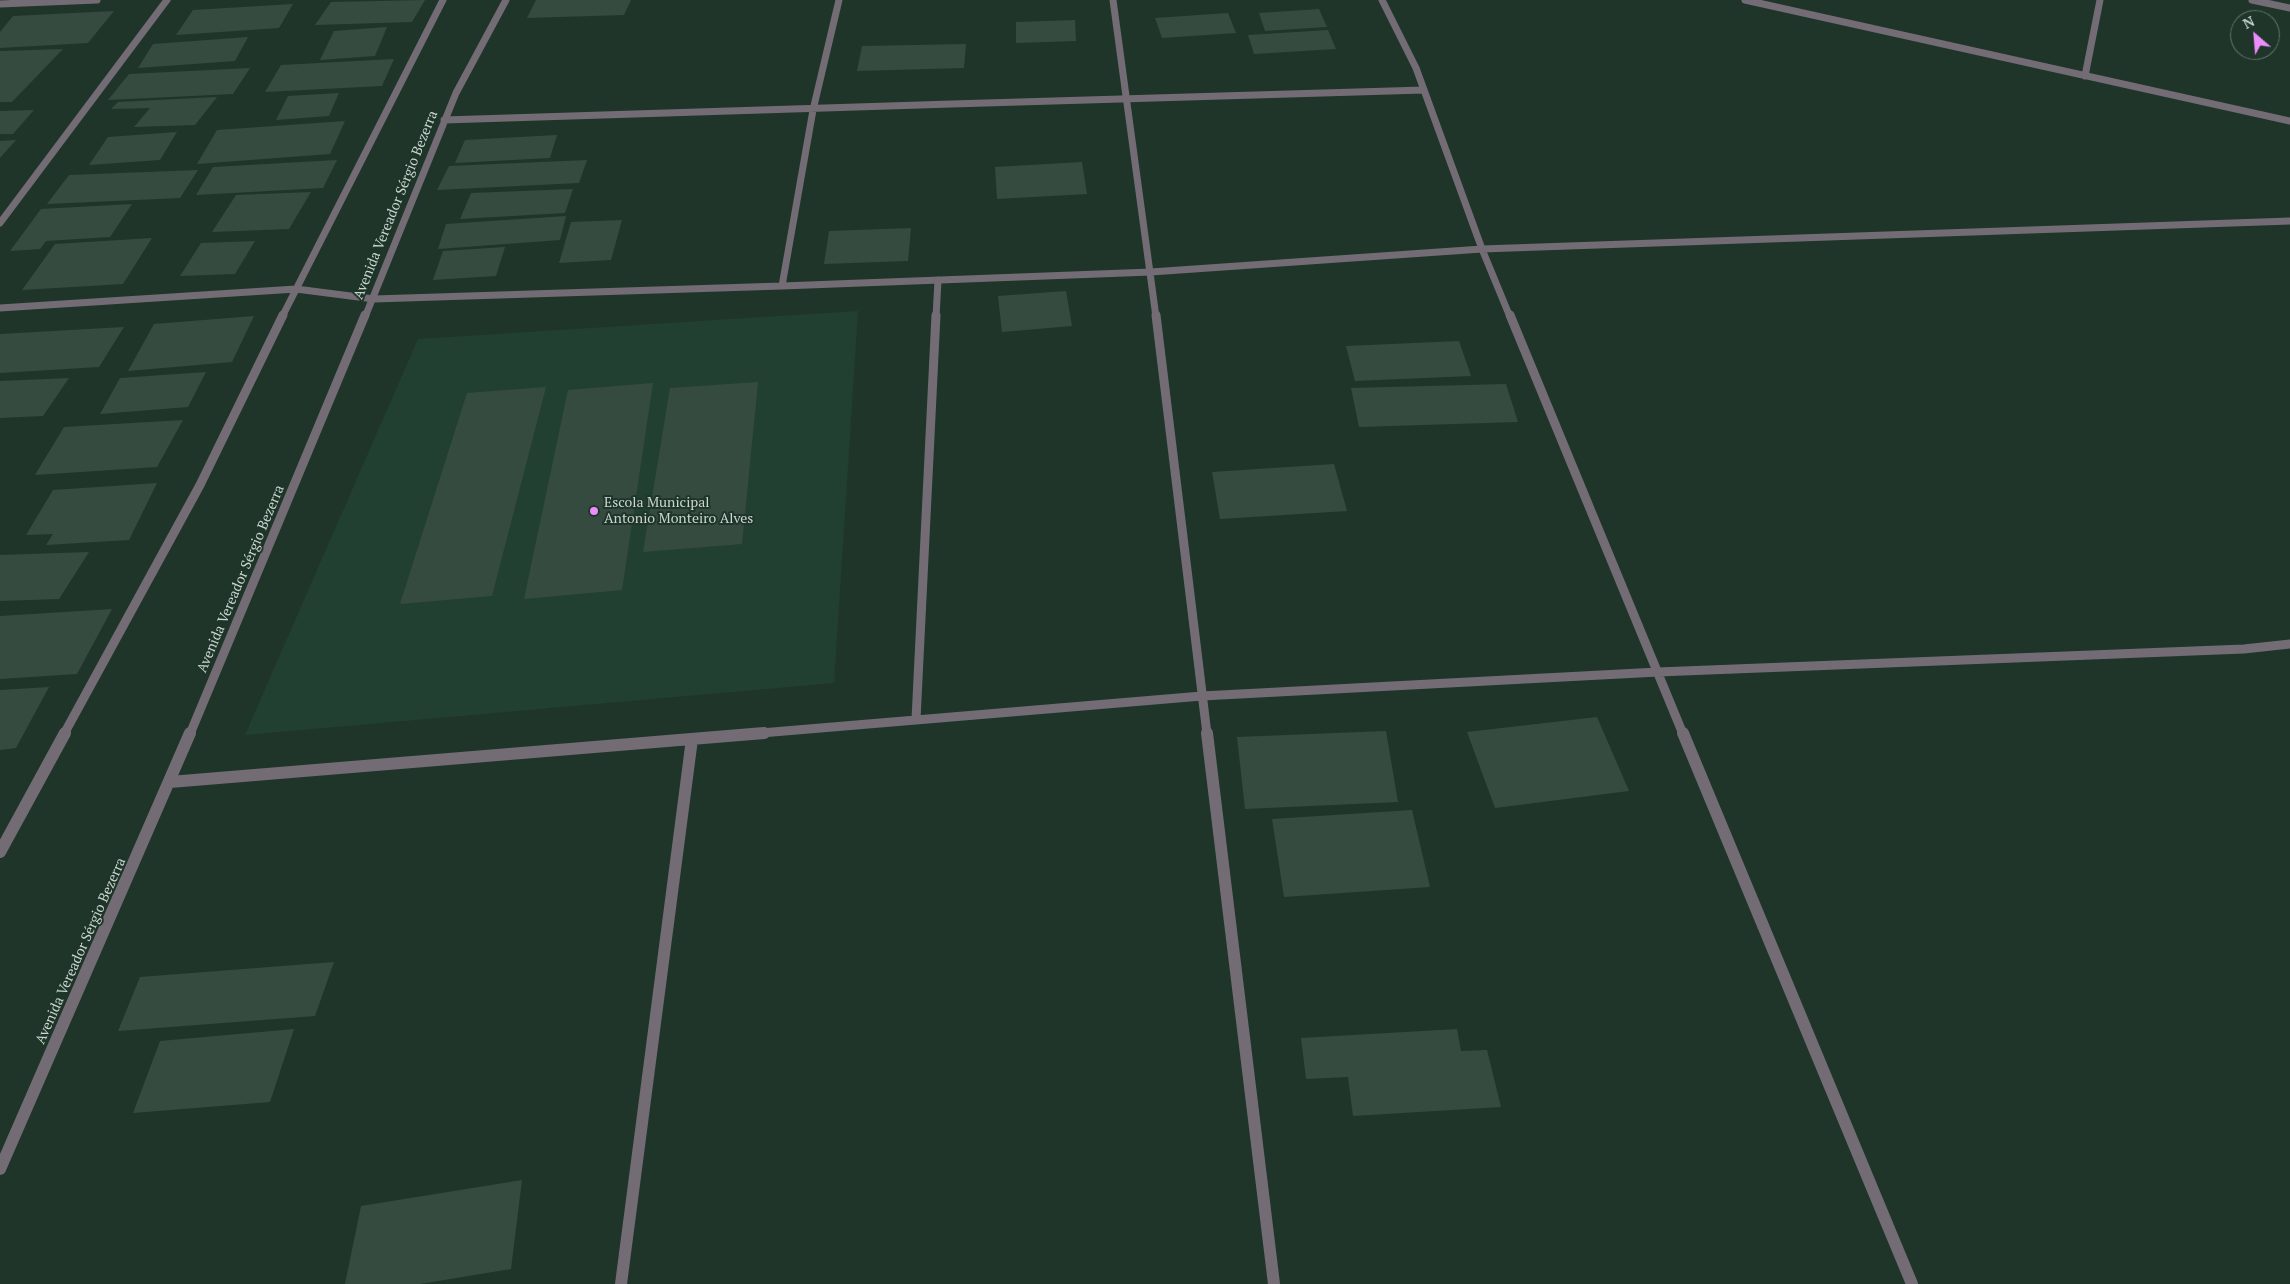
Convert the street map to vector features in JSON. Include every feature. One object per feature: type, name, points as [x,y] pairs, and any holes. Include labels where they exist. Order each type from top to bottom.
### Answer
[{"type":"street","points":[[0,4],[97,0]]},
{"type":"street","points":[[0,223],[167,0]]},
{"type":"street","points":[[0,852],[200,485],[296,289],[443,0]]},
{"type":"street","name":"Avenida Vereador Sérgio Bezerra","points":[[0,1169],[170,782],[374,299],[444,120],[456,93],[506,0]]},
{"type":"street","points":[[782,286],[813,110],[839,0]]},
{"type":"street","points":[[1113,0],[1151,272],[1274,1284]]},
{"type":"street","points":[[1382,0],[1416,68],[1482,249],[1912,1284]]},
{"type":"street","points":[[1745,0],[2290,121]]},
{"type":"street","points":[[1776,7],[1780,0]]},
{"type":"street","points":[[2085,76],[2100,0]]},
{"type":"street","points":[[2252,0],[2290,8]]},
{"type":"street","points":[[444,120],[813,110],[1126,97],[1424,90]]},
{"type":"street","points":[[0,308],[296,289],[374,299],[782,286],[1151,272],[1482,249],[2290,221]]},
{"type":"street","points":[[916,719],[938,280]]},
{"type":"street","points":[[170,782],[1202,696],[1658,672],[2244,649],[2290,644]]},
{"type":"street","points":[[621,1284],[692,739]]},
{"type":"shaded area","name":"Escola Municipal Antonio Monteiro Alves","points":[[858,311],[834,683],[245,735],[418,339]]},
{"type":"building","points":[[425,0],[412,22],[315,25],[331,2]]},
{"type":"building","points":[[536,0],[631,0],[624,15],[527,18]]},
{"type":"building","points":[[293,4],[279,28],[176,35],[193,10]]},
{"type":"building","points":[[1319,9],[1327,27],[1265,31],[1259,13]]},
{"type":"building","points":[[114,11],[88,43],[0,48],[0,32],[13,16]]},
{"type":"building","points":[[1228,13],[1236,33],[1162,38],[1155,18]]},
{"type":"building","points":[[1075,20],[1076,41],[1016,43],[1016,22]]},
{"type":"building","points":[[387,27],[375,56],[320,60],[334,31]]},
{"type":"building","points":[[1328,30],[1336,49],[1254,54],[1248,35]]},
{"type":"building","points":[[248,37],[235,61],[138,68],[153,44]]},
{"type":"building","points":[[966,44],[964,68],[857,71],[862,46]]},
{"type":"building","points":[[63,49],[12,102],[0,102],[0,51]]},
{"type":"building","points":[[394,59],[382,86],[265,92],[281,65]]},
{"type":"building","points":[[250,68],[233,94],[108,100],[129,74]]},
{"type":"building","points":[[339,93],[329,116],[276,120],[288,96]]},
{"type":"building","points":[[217,97],[195,125],[134,127],[150,108],[111,109],[118,102]]},
{"type":"building","points":[[34,110],[13,134],[0,134],[0,111]]},
{"type":"building","points":[[345,121],[330,154],[197,164],[217,130]]},
{"type":"building","points":[[177,132],[160,160],[89,165],[108,137]]},
{"type":"building","points":[[557,135],[550,158],[455,163],[465,140]]},
{"type":"building","points":[[16,140],[0,158],[0,141]]},
{"type":"building","points":[[337,160],[323,188],[196,195],[213,167]]},
{"type":"building","points":[[587,160],[579,183],[437,190],[449,166]]},
{"type":"building","points":[[1082,162],[1087,194],[997,199],[995,167]]},
{"type":"building","points":[[198,170],[180,198],[47,204],[69,175]]},
{"type":"building","points":[[573,189],[565,213],[460,219],[471,193]]},
{"type":"building","points":[[311,192],[289,229],[212,232],[236,195]]},
{"type":"building","points":[[132,204],[110,237],[46,241],[40,249],[10,251],[41,209]]},
{"type":"building","points":[[566,216],[560,240],[438,249],[446,224]]},
{"type":"building","points":[[622,220],[611,260],[559,263],[571,222]]},
{"type":"building","points":[[911,228],[908,261],[824,264],[829,231]]},
{"type":"building","points":[[152,238],[123,284],[22,290],[55,244]]},
{"type":"building","points":[[255,241],[235,274],[180,276],[201,243]]},
{"type":"building","points":[[505,247],[496,276],[433,280],[443,251]]},
{"type":"building","points":[[1066,291],[1072,326],[1002,332],[998,296]]},
{"type":"building","points":[[254,316],[232,362],[128,371],[154,324]]},
{"type":"building","points":[[124,327],[99,367],[0,373],[0,334]]},
{"type":"building","points":[[1459,341],[1471,376],[1355,381],[1346,346]]},
{"type":"building","points":[[206,372],[188,407],[100,414],[120,378]]},
{"type":"building","points":[[69,378],[43,416],[0,418],[0,381]]},
{"type":"building","points":[[758,382],[742,544],[643,552],[670,388]]},
{"type":"building","points":[[653,383],[622,590],[524,599],[568,390]]},
{"type":"building","points":[[1506,384],[1518,422],[1359,427],[1351,388]]},
{"type":"building","points":[[546,387],[492,596],[400,604],[467,393]]},
{"type":"building","points":[[183,420],[157,467],[35,475],[64,427]]},
{"type":"building","points":[[1334,464],[1347,511],[1220,519],[1212,472]]},
{"type":"building","points":[[157,483],[129,540],[46,545],[53,534],[26,535],[53,490]]},
{"type":"building","points":[[89,552],[59,599],[0,601],[0,555]]},
{"type":"building","points":[[112,609],[77,674],[0,679],[0,616]]},
{"type":"building","points":[[49,687],[16,748],[0,750],[0,690]]},
{"type":"building","points":[[1597,717],[1629,791],[1495,808],[1467,732]]},
{"type":"building","points":[[1386,731],[1398,802],[1245,809],[1237,737]]},
{"type":"building","points":[[1412,810],[1430,887],[1284,897],[1272,819]]},
{"type":"building","points":[[334,962],[315,1016],[118,1031],[140,977]]},
{"type":"building","points":[[294,1029],[270,1102],[133,1113],[160,1041]]},
{"type":"building","points":[[1457,1029],[1461,1051],[1487,1050],[1501,1107],[1353,1116],[1348,1077],[1306,1079],[1301,1038]]},
{"type":"building","points":[[522,1180],[511,1269],[420,1284],[345,1284],[361,1206]]},
{"type":"place","name":"Escola Municipal Antonio Monteiro Alves","points":[[594,511]]}]
